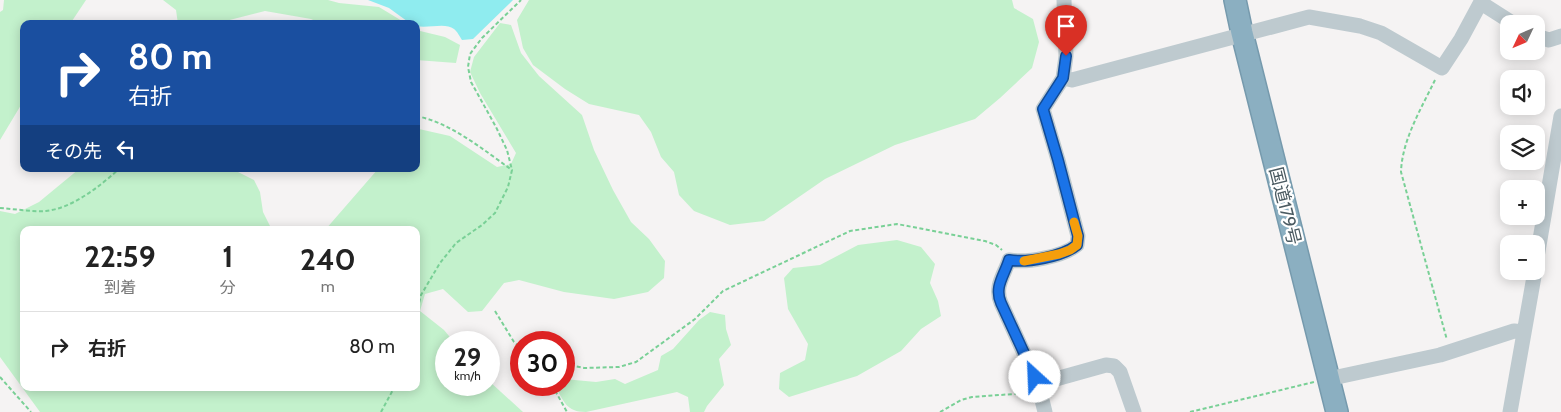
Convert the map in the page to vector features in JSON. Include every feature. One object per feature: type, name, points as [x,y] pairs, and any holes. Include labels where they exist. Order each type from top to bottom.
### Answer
[{"type":"highway","name":"国道179号","points":[[1235,0],[1337,412]]},
{"type":"street","points":[[1045,412],[1039,388],[997,295],[1009,260],[1020,261],[1059,254],[1077,245],[1078,236],[1043,109],[1063,78],[1066,56],[1063,16],[1064,0]]},
{"type":"street","points":[[1063,78],[1072,80],[1309,16],[1380,32],[1442,68],[1461,39],[1481,1],[1501,15]]},
{"type":"street","points":[[1545,39],[1549,40],[1561,36]]},
{"type":"street","points":[[1541,235],[1561,116]]},
{"type":"street","points":[[1510,412],[1533,280]]},
{"type":"street","points":[[1328,379],[1450,352],[1514,332],[1524,332]]},
{"type":"street","points":[[1039,388],[1106,365],[1114,366],[1120,372],[1134,412]]},
{"type":"path","points":[[420,299],[440,264],[456,243],[482,225],[495,213],[508,187],[512,170],[507,150],[471,82],[468,67],[470,54],[482,38],[520,0]]},
{"type":"path","points":[[1442,68],[1410,132],[1402,157],[1401,172],[1450,352]]},
{"type":"path","points":[[420,117],[442,124],[477,145],[512,170]]},
{"type":"path","points":[[0,208],[46,211],[77,201],[104,183],[116,172]]},
{"type":"path","points":[[575,366],[584,368],[619,367],[636,362],[695,319],[723,292],[850,231],[897,224],[985,241],[996,245],[1005,252],[1009,260]]},
{"type":"path","points":[[495,311],[510,335]]},
{"type":"path","points":[[0,378],[31,412]]},
{"type":"path","points":[[1190,412],[1328,379]]},
{"type":"path","points":[[940,412],[961,400],[972,397],[1039,388]]},
{"type":"path","points":[[381,412],[392,391]]},
{"type":"path","points":[[558,396],[567,412]]},
{"type":"green space","points":[[4,0],[86,0],[73,20],[20,20],[20,107],[0,140],[0,12],[3,10]]},
{"type":"green space","points":[[163,0],[328,0],[379,7],[400,20],[313,20],[265,11],[230,20],[177,20],[176,10]]},
{"type":"green space","points":[[529,0],[1012,0],[1014,8],[1033,19],[1039,42],[1032,68],[975,119],[895,145],[825,179],[764,221],[730,225],[694,211],[679,195],[674,172],[661,157],[651,132],[639,115],[589,104],[533,65],[523,48],[517,20]]},
{"type":"green space","points":[[500,23],[511,25],[521,53],[539,76],[582,115],[594,150],[631,222],[649,239],[665,261],[664,278],[648,292],[614,299],[564,292],[519,280],[504,283],[482,311],[468,312],[443,289],[425,294],[420,311],[420,226],[328,226],[375,172],[420,172],[420,129],[450,136],[497,167],[511,164],[516,153],[480,93],[470,72],[474,57]]},
{"type":"green space","points":[[420,31],[445,37],[460,45],[456,63],[420,60]]},
{"type":"green space","points":[[75,172],[238,172],[254,180],[260,192],[263,212],[270,226],[20,226],[20,384],[0,357],[0,211],[15,214],[39,202]]},
{"type":"green space","points":[[897,240],[921,247],[935,264],[930,283],[938,301],[941,316],[921,329],[901,351],[857,376],[789,397],[779,389],[780,373],[805,360],[808,344],[788,309],[784,278],[793,268],[820,265],[858,245]]},
{"type":"green space","points":[[420,311],[445,331],[435,331],[435,396],[500,396],[500,391],[523,412],[40,412],[25,391],[420,391]]},
{"type":"green space","points":[[710,312],[725,315],[726,329],[731,345],[719,359],[724,385],[704,412],[690,412],[688,397],[677,392],[586,412],[574,410],[563,401],[560,396],[575,396],[575,380],[596,382],[615,379],[625,384],[658,370],[661,356],[673,349],[699,320]]},
{"type":"water","points":[[368,0],[513,0],[473,39],[462,40],[456,31],[450,27],[420,26],[420,20],[406,20],[389,8]]},
{"type":"slow traffic","points":[[1024,261],[1059,254],[1077,245],[1078,236],[1074,222]]},
{"type":"route","points":[[1035,377],[997,295],[1009,260],[1020,261],[1059,254],[1077,245],[1078,236],[1043,109],[1045,103],[1063,78],[1066,56]]}]
